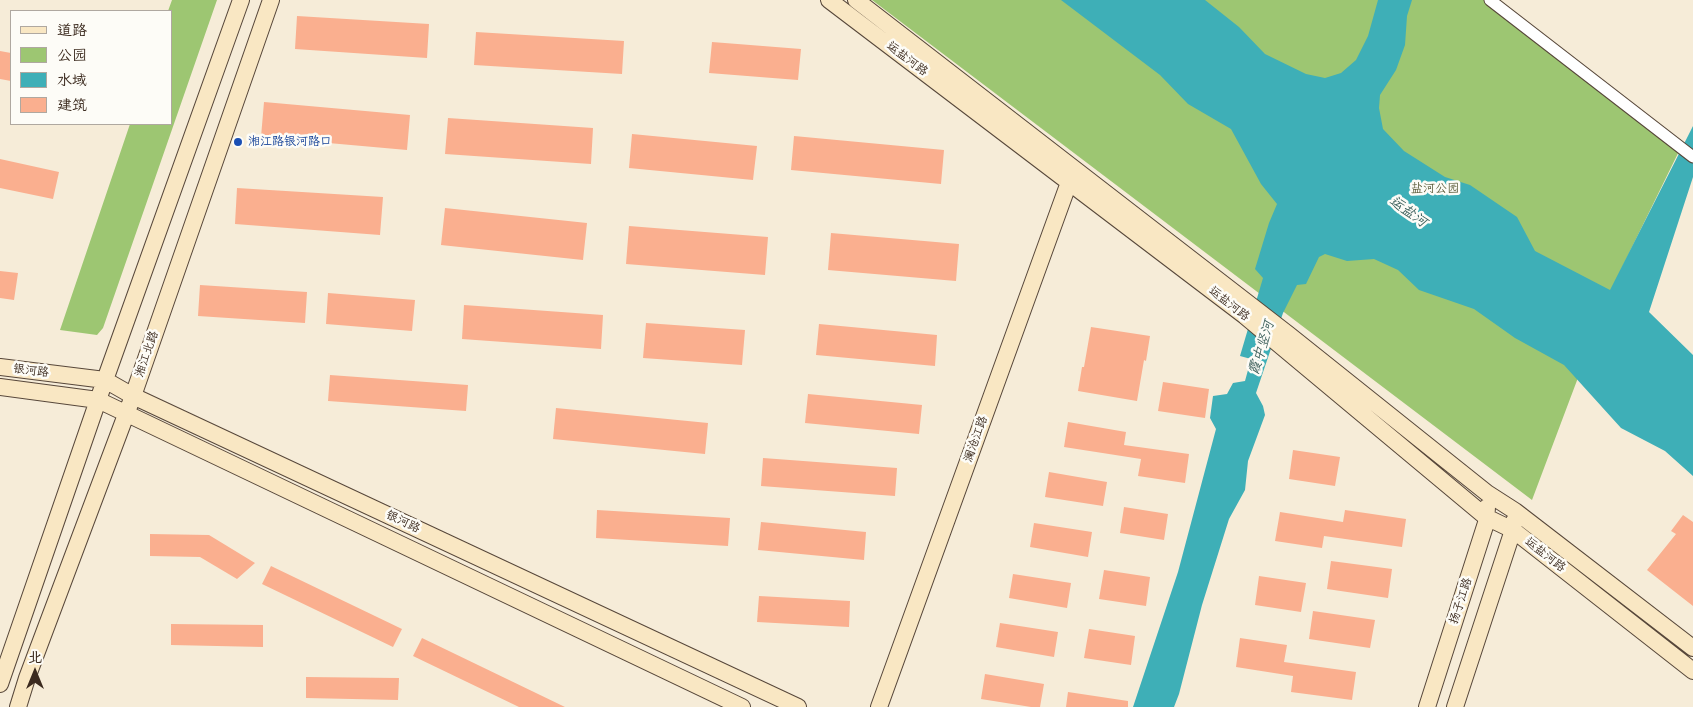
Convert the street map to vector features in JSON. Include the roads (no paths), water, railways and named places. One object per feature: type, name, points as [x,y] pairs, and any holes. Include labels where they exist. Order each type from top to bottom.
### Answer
[{"type":"main road","points":[[0,684],[105,380],[241,0]]},
{"type":"main road","name":"湘江北路","points":[[18,707],[27,678],[133,396],[271,0]]},
{"type":"main road","name":"运盐河路","points":[[829,0],[1072,176]]},
{"type":"main road","name":"运盐河路","points":[[856,0],[1072,176],[1285,340],[1487,493],[1515,511],[1693,648]]},
{"type":"main road","name":"澜沧江路","points":[[879,707],[1072,176]]},
{"type":"main road","name":"运盐河路","points":[[1285,340],[1486,517],[1513,530],[1693,671]]},
{"type":"main road","name":"银河路","points":[[0,367],[105,380],[133,396],[798,707]]},
{"type":"main road","name":"银河路","points":[[0,387],[98,400],[742,707]]},
{"type":"main road","name":"扬子江路","points":[[1427,707],[1486,517],[1487,493]]},
{"type":"main road","points":[[1455,707],[1513,530],[1515,511]]},
{"type":"street","points":[[1490,0],[1693,157]]},
{"type":"water","points":[[1061,0],[1205,0],[1239,27],[1265,54],[1306,74],[1325,78],[1341,73],[1356,60],[1368,36],[1378,0],[1412,0],[1407,16],[1405,45],[1396,70],[1380,95],[1379,108],[1383,129],[1404,151],[1445,177],[1470,185],[1517,217],[1535,251],[1610,290],[1693,126],[1693,177],[1649,312],[1693,355],[1693,476],[1665,451],[1621,428],[1564,365],[1515,338],[1474,309],[1419,290],[1398,270],[1374,259],[1347,261],[1325,254],[1319,257],[1306,284],[1297,285],[1283,313],[1256,393],[1263,406],[1265,415],[1248,461],[1245,490],[1229,519],[1202,605],[1174,707],[1133,707],[1178,572],[1216,429],[1210,418],[1213,396],[1227,394],[1233,383],[1245,381],[1251,359],[1240,356],[1263,278],[1255,269],[1277,204],[1261,184],[1231,129],[1188,104],[1160,75]]},
{"type":"place","name":"湘江路银河路口","points":[[238,142]]},
{"type":"park label","name":"盐河公园","points":[[1435,189]]},
{"type":"water label","name":"运盐河","points":[[1408,212]]},
{"type":"water label","name":"霞中竖河","points":[[1262,348]]}]
